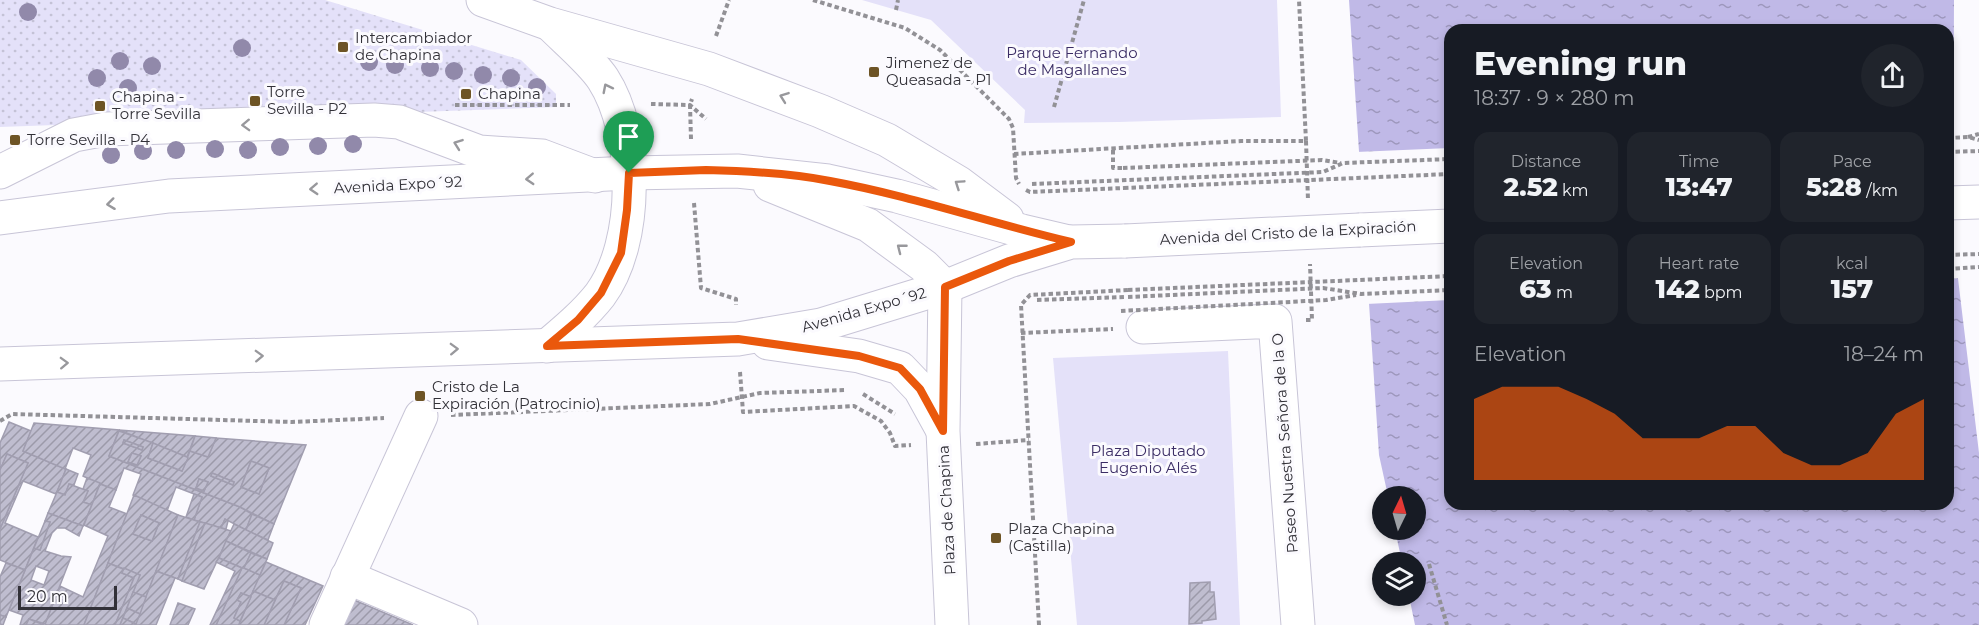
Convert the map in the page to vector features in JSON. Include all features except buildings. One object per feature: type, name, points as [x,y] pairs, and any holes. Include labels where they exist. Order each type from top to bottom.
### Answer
[{"type":"main road","points":[[483,0],[550,24],[709,69],[820,111],[897,146],[959,183],[1022,231]]},
{"type":"main road","points":[[547,346],[578,320],[601,293],[621,253],[629,173],[623,131],[615,103],[602,78],[550,24]]},
{"type":"main road","points":[[0,172],[74,135],[106,129],[374,120],[399,122],[479,152],[542,156],[595,176]]},
{"type":"main road","points":[[736,171],[868,225],[898,245],[945,287]]},
{"type":"main road","name":"Avenida Expo´92","points":[[0,218],[169,196],[629,173],[736,171],[828,181],[897,196],[1022,231],[1071,242]]},
{"type":"main road","points":[[1954,204],[1979,202]]},
{"type":"main road","name":"Avenida del Cristo de la Expiración","points":[[1071,242],[1444,226]]},
{"type":"main road","name":"Avenida Expo´92","points":[[2,366],[738,339],[821,325],[945,287],[1009,261],[1071,242]]},
{"type":"main road","name":"Plaza de Chapina","points":[[945,287],[943,431],[952,625]]},
{"type":"main road","name":"Paseo Nuestra Señora de la O","points":[[1132,319],[1275,321],[1298,625]]},
{"type":"main road","points":[[738,339],[859,356],[900,368],[920,389],[943,431]]},
{"type":"main road","points":[[326,625],[421,416]]},
{"type":"main road","points":[[347,577],[461,625]]},
{"type":"path","points":[[715,38],[729,0]]},
{"type":"path","points":[[813,0],[905,28],[940,50],[1009,119],[1013,128],[1016,178],[1020,188],[1030,192],[1444,174]]},
{"type":"path","points":[[896,10],[898,0]]},
{"type":"path","points":[[1054,107],[1084,0]]},
{"type":"path","points":[[1014,154],[1241,141],[1306,141],[1299,0]]},
{"type":"path","points":[[647,104],[690,105],[706,119]]},
{"type":"path","points":[[690,105],[690,137]]},
{"type":"path","points":[[1954,138],[1979,134]]},
{"type":"path","points":[[1968,137],[1979,140]]},
{"type":"path","points":[[1113,150],[1113,168],[1322,160],[1343,164],[1444,159]]},
{"type":"path","points":[[1954,152],[1979,151]]},
{"type":"path","points":[[1032,184],[1323,172],[1343,164]]},
{"type":"path","points":[[694,209],[701,288],[736,299]]},
{"type":"path","points":[[1954,255],[1979,254]]},
{"type":"path","points":[[1954,269],[1979,267]]},
{"type":"path","points":[[1039,625],[1021,333],[1021,304],[1030,295],[1444,276]]},
{"type":"path","points":[[1037,300],[1323,288],[1361,294]]},
{"type":"path","points":[[1021,333],[1132,319],[1326,300],[1361,294],[1444,290]]},
{"type":"path","points":[[741,375],[743,412],[854,406],[881,421],[890,433],[895,446],[910,445]]},
{"type":"path","points":[[0,421],[12,414],[292,422],[710,404],[760,393],[857,390],[894,413],[899,420]]},
{"type":"path","points":[[974,444],[1029,440]]},
{"type":"path","points":[[1430,564],[1447,625]]},
{"type":"green space","points":[[0,0],[325,0],[521,60],[556,94],[556,107],[0,127]]},
{"type":"green space","name":"Parque Fernando de Magallanes","points":[[862,0],[1277,0],[1281,117],[1024,123],[1025,110],[931,20]]},
{"type":"green space","name":"Plaza Diputado Eugenio Alés","points":[[1228,351],[1240,625],[1077,625],[1053,358]]},
{"type":"water","points":[[1349,0],[1954,0],[1954,24],[1444,24],[1444,510],[1954,510],[1954,245],[1979,453],[1979,625],[1415,625],[1411,606],[1426,606],[1426,552],[1400,552],[1397,540],[1426,540],[1426,486],[1386,486],[1379,455]]},
{"type":"pier","points":[[1954,127],[1956,127],[1956,236],[1961,278],[1954,279]]},
{"type":"pier","points":[[1444,148],[1444,300],[1366,304],[1356,152]]},
{"type":"place","name":"Intercambiador de Chapina","points":[[343,47]]},
{"type":"place","name":"Jimenez de Queasada - P1","points":[[874,72]]},
{"type":"place","name":"Chapina","points":[[466,94]]},
{"type":"place","name":"Torre Sevilla - P2","points":[[255,101]]},
{"type":"place","name":"Chapina - Torre Sevilla","points":[[100,106]]},
{"type":"place","name":"Torre Sevilla - P4","points":[[15,140]]},
{"type":"place","name":"Cristo de La Expiración (Patrocinio)","points":[[420,396]]},
{"type":"place","name":"Plaza Chapina (Castilla)","points":[[996,538]]},
{"type":"route","points":[[736,171],[828,181],[897,196],[1022,231],[1071,242],[1009,261],[945,287],[943,431],[920,389],[900,368],[859,356],[738,339],[547,346],[578,320],[601,293],[621,253],[629,173],[736,171]]}]
